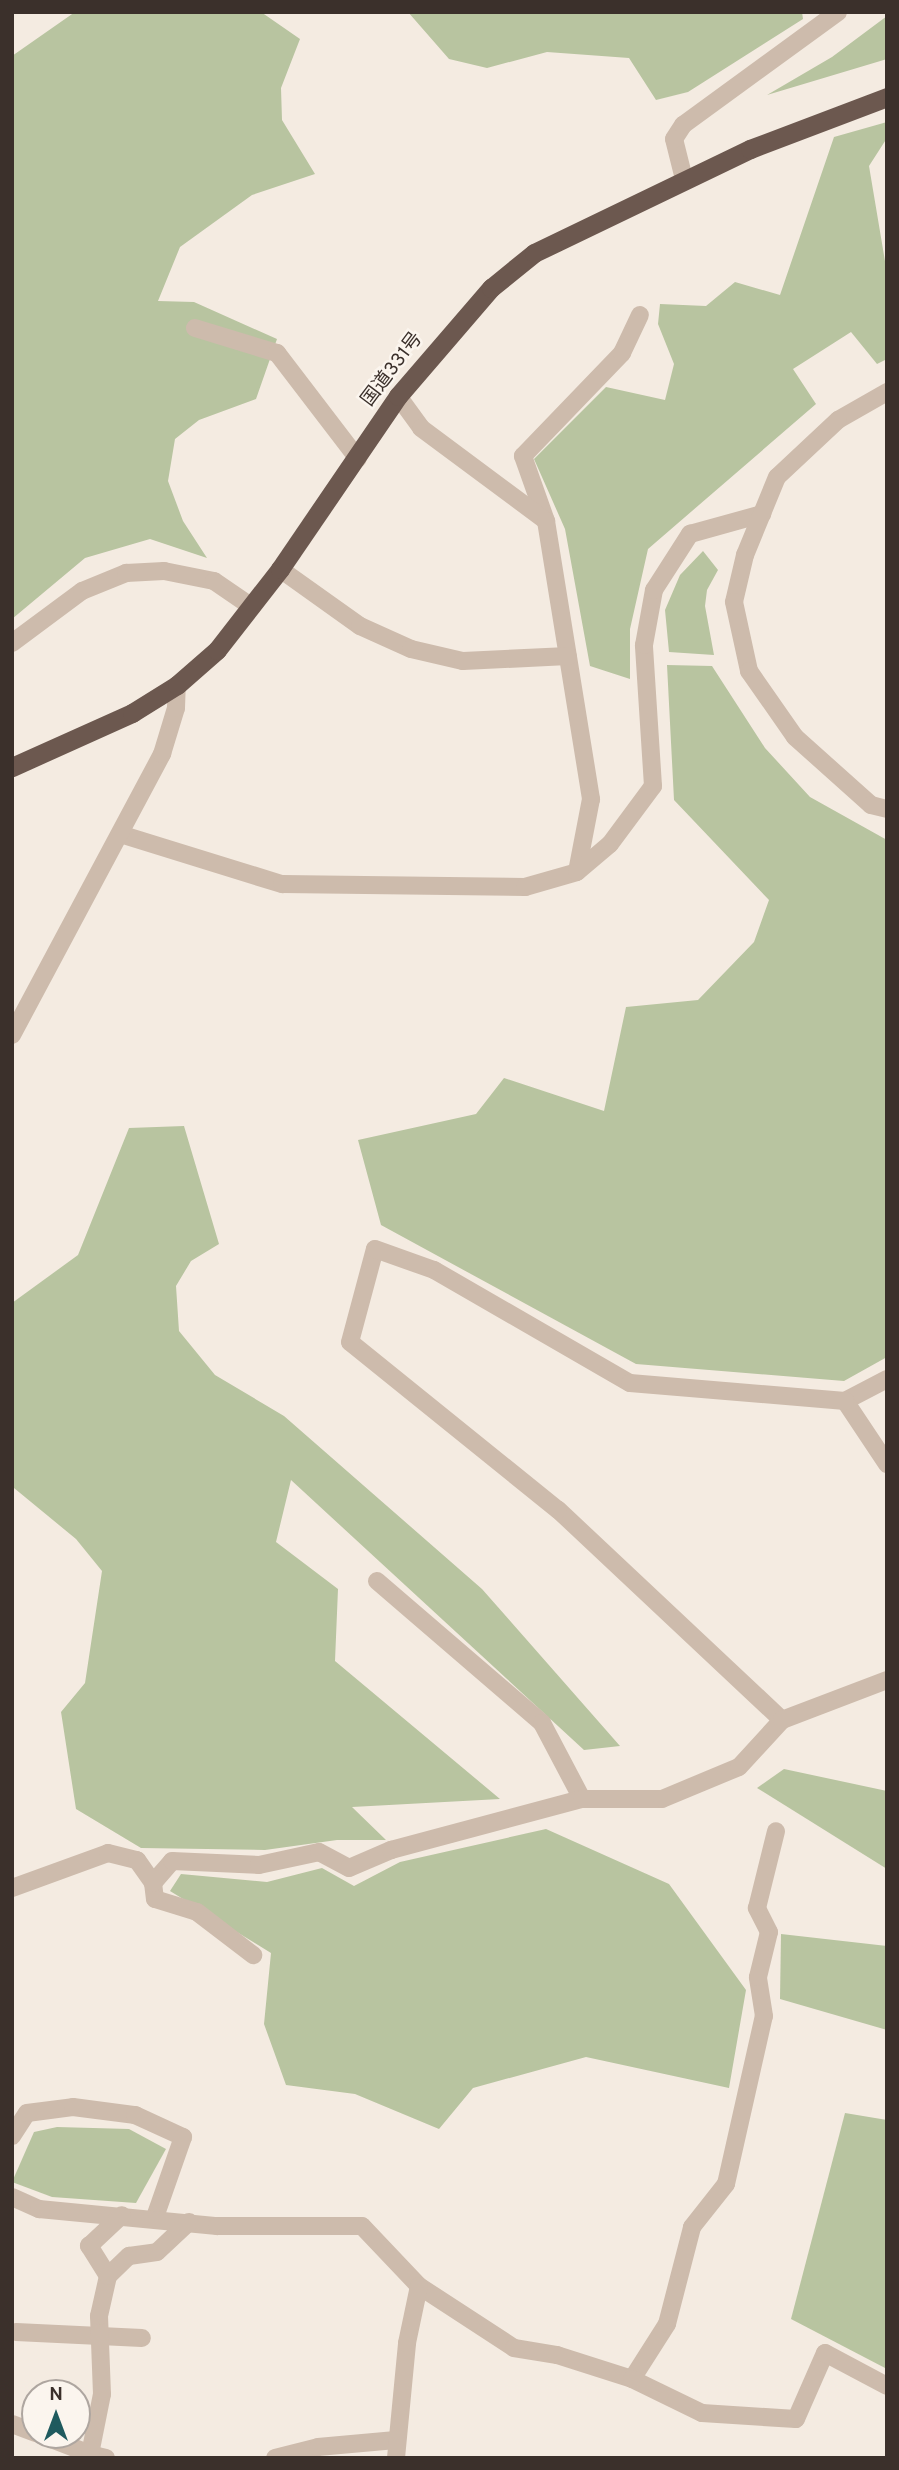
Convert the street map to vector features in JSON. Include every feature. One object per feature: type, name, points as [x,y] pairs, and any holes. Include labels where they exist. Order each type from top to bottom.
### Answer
[{"type":"highway","name":"国道331号","points":[[12,767],[132,713],[177,685],[217,650],[280,569],[358,459],[398,396],[491,288],[534,253],[684,179],[887,97]]},
{"type":"street","points":[[684,179],[674,139],[683,125],[838,12]]},
{"type":"street","points":[[578,872],[591,799],[547,521],[523,456],[622,353],[640,315]]},
{"type":"street","points":[[195,328],[277,354],[358,459]]},
{"type":"street","points":[[887,392],[838,420],[777,477],[745,555],[734,603],[749,671],[795,737],[872,805],[887,809]]},
{"type":"street","points":[[398,396],[421,428],[547,521]]},
{"type":"street","points":[[120,834],[282,884],[525,887],[578,872],[610,844],[653,786],[645,645],[654,590],[690,534],[762,513]]},
{"type":"street","points":[[280,569],[360,626],[411,649],[463,661],[568,656]]},
{"type":"street","points":[[12,643],[82,591],[126,573],[164,570],[214,581],[252,607]]},
{"type":"street","points":[[12,1035],[162,754],[176,708],[177,685]]},
{"type":"street","points":[[782,1720],[558,1510],[351,1342],[375,1249],[433,1270],[629,1383],[845,1401],[887,1379]]},
{"type":"street","points":[[845,1401],[887,1464]]},
{"type":"street","points":[[377,1581],[542,1723],[582,1799]]},
{"type":"street","points":[[153,1883],[172,1861],[259,1865],[320,1852],[349,1868],[391,1850],[582,1799],[662,1799],[739,1767],[782,1720],[887,1680]]},
{"type":"street","points":[[632,2379],[667,2324],[691,2227],[726,2184],[764,2016],[758,1977],[769,1932],[757,1908],[776,1831]]},
{"type":"street","points":[[12,1888],[108,1853],[137,1860],[153,1883],[155,1899],[197,1912],[253,1955]]},
{"type":"street","points":[[12,2136],[27,2113],[73,2107],[135,2115],[183,2137],[155,2217]]},
{"type":"street","points":[[12,2197],[39,2209],[189,2222],[362,2226],[419,2286],[514,2348],[557,2355],[632,2379],[702,2413],[796,2419],[825,2353],[887,2386]]},
{"type":"street","points":[[108,2276],[89,2246],[122,2215]]},
{"type":"street","points":[[79,2449],[98,2456],[103,2394],[99,2316],[108,2276],[129,2256],[157,2252],[189,2222]]},
{"type":"street","points":[[275,2458],[318,2447],[396,2449],[407,2343],[419,2286]]},
{"type":"street","points":[[16,2332],[142,2338]]},
{"type":"green space","points":[[75,12],[261,12],[300,39],[281,88],[282,120],[315,174],[252,195],[180,247],[158,301],[194,302],[277,339],[256,399],[199,420],[175,439],[168,481],[183,521],[207,558],[150,539],[85,558],[12,619],[12,56]]},
{"type":"green space","points":[[408,12],[802,12],[803,19],[688,92],[656,100],[629,58],[547,52],[487,68],[449,59]]},
{"type":"green space","points":[[887,16],[887,59],[767,95],[832,57]]},
{"type":"green space","points":[[887,122],[887,138],[869,166],[887,273],[887,359],[877,364],[851,332],[793,369],[816,404],[648,549],[630,629],[630,679],[590,666],[565,529],[534,459],[606,387],[665,400],[674,364],[658,324],[660,304],[706,306],[735,282],[780,295],[834,137]]},
{"type":"green space","points":[[703,551],[718,570],[707,590],[705,606],[714,655],[669,652],[665,610],[680,575]]},
{"type":"green space","points":[[667,665],[712,666],[765,748],[810,797],[887,840],[887,1357],[844,1381],[636,1364],[381,1225],[358,1140],[476,1114],[504,1078],[604,1111],[626,1007],[698,1000],[754,942],[769,900],[674,800]]},
{"type":"green space","points":[[184,1126],[219,1244],[191,1261],[176,1286],[179,1331],[215,1375],[284,1416],[482,1589],[620,1746],[584,1750],[291,1480],[276,1542],[338,1589],[335,1661],[500,1799],[352,1807],[386,1840],[337,1840],[265,1850],[141,1848],[76,1809],[61,1712],[85,1683],[102,1571],[76,1539],[14,1488],[12,1303],[78,1255],[129,1128]]},
{"type":"green space","points":[[784,1769],[887,1791],[887,1869],[757,1788]]},
{"type":"green space","points":[[546,1829],[669,1884],[746,1990],[729,2088],[586,2057],[473,2088],[439,2129],[355,2094],[286,2085],[264,2024],[271,1953],[170,1891],[181,1874],[267,1882],[322,1868],[354,1886],[400,1862]]},
{"type":"green space","points":[[781,1934],[887,1946],[887,2030],[780,1999]]},
{"type":"green space","points":[[845,2113],[887,2120],[887,2369],[791,2319]]},
{"type":"green space","points":[[57,2127],[129,2129],[166,2149],[136,2203],[52,2197],[12,2182],[34,2132]]}]
